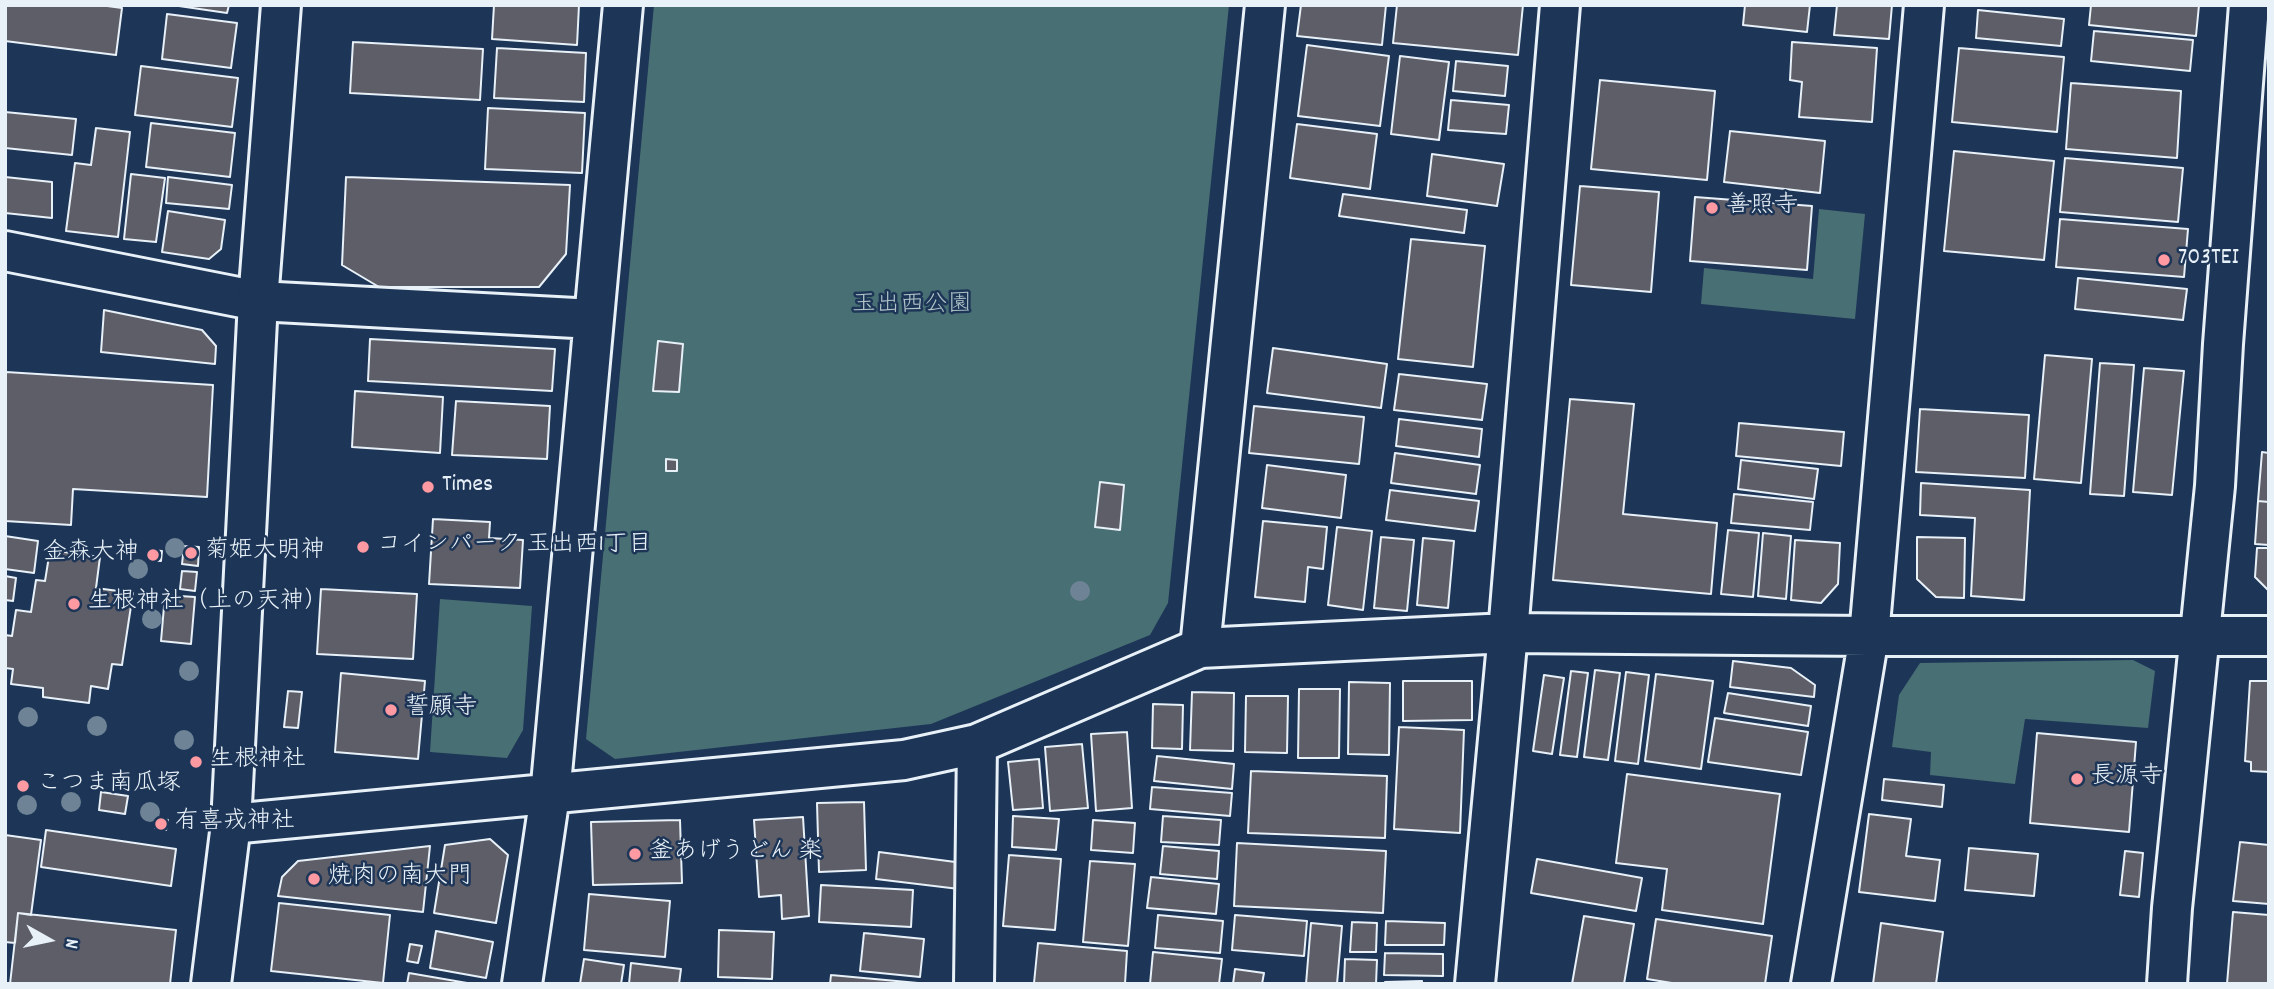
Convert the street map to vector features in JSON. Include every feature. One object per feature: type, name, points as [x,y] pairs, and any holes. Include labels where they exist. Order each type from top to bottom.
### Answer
[{"type":"street","points":[[211,984],[231,824],[258,301],[281,5]]},
{"type":"street","points":[[522,984],[550,795],[623,5]]},
{"type":"street","points":[[1200,649],[1265,5]]},
{"type":"street","points":[[1475,984],[1508,633],[1560,5]]},
{"type":"street","points":[[1811,984],[1869,636],[1924,5]]},
{"type":"street","points":[[2167,984],[2172,908],[2215,486],[2249,5]]},
{"type":"street","points":[[5,251],[258,301],[594,319]]},
{"type":"street","points":[[231,824],[904,760],[977,744],[1200,649],[1508,633],[2269,636]]},
{"type":"street","points":[[974,984],[977,744]]},
{"type":"green space","name":"玉出西公園","points":[[654,5],[1229,5],[1168,603],[1150,635],[931,724],[615,759],[586,739]]},
{"type":"green space","points":[[1819,209],[1865,214],[1855,319],[1701,304],[1704,268],[1813,279]]},
{"type":"green space","points":[[440,599],[532,606],[523,730],[507,758],[430,752]]},
{"type":"green space","points":[[2133,660],[2155,671],[2148,728],[2025,719],[2015,784],[1930,775],[1931,752],[1892,747],[1899,695],[1920,663]]},
{"type":"building","points":[[5,5],[100,5],[122,8],[116,55],[5,41]]},
{"type":"building","points":[[172,5],[229,5],[227,13]]},
{"type":"building","points":[[494,5],[579,5],[577,45],[492,39]]},
{"type":"building","points":[[1301,5],[1386,5],[1382,45],[1297,36]]},
{"type":"building","points":[[1397,5],[1523,5],[1518,55],[1393,43]]},
{"type":"building","points":[[1745,5],[1810,5],[1807,32],[1743,25]]},
{"type":"building","points":[[1837,5],[1892,5],[1889,39],[1834,35]]},
{"type":"building","points":[[2091,5],[2199,5],[2196,36],[2089,25]]},
{"type":"building","points":[[1978,10],[2064,19],[2061,46],[1976,38]]},
{"type":"building","points":[[167,14],[237,23],[231,68],[162,59]]},
{"type":"building","points":[[2094,31],[2193,40],[2190,71],[2091,61]]},
{"type":"building","points":[[353,42],[483,49],[480,100],[350,93]]},
{"type":"building","points":[[1792,42],[1877,48],[1872,122],[1799,117],[1802,82],[1790,80]]},
{"type":"building","points":[[1307,45],[1389,56],[1380,126],[1298,116]]},
{"type":"building","points":[[497,48],[586,53],[584,102],[494,98]]},
{"type":"building","points":[[1959,48],[2064,57],[2057,132],[1952,122]]},
{"type":"building","points":[[1400,56],[1449,62],[1439,140],[1391,134]]},
{"type":"building","points":[[1456,61],[1508,66],[1505,96],[1453,91]]},
{"type":"building","points":[[141,66],[238,78],[232,127],[135,115]]},
{"type":"building","points":[[1600,80],[1715,91],[1707,180],[1591,169]]},
{"type":"building","points":[[2071,83],[2181,91],[2177,158],[2066,149]]},
{"type":"building","points":[[1451,100],[1509,105],[1506,134],[1448,130]]},
{"type":"building","points":[[488,108],[585,113],[582,173],[485,169]]},
{"type":"building","points":[[5,112],[76,119],[72,155],[5,148]]},
{"type":"building","points":[[151,123],[235,133],[230,177],[146,167]]},
{"type":"building","points":[[1297,124],[1377,134],[1370,189],[1290,178]]},
{"type":"building","points":[[96,128],[130,132],[118,237],[66,231],[75,163],[91,165]]},
{"type":"building","points":[[1730,131],[1825,141],[1820,193],[1724,182]]},
{"type":"building","points":[[1954,151],[2054,161],[2044,260],[1944,251]]},
{"type":"building","points":[[1432,154],[1504,164],[1497,206],[1427,196]]},
{"type":"building","points":[[2065,158],[2183,168],[2178,222],[2060,212]]},
{"type":"building","points":[[131,174],[165,178],[156,242],[124,239]]},
{"type":"building","points":[[5,177],[52,182],[52,218],[5,213]]},
{"type":"building","points":[[168,177],[232,185],[229,209],[166,203]]},
{"type":"building","points":[[346,177],[570,185],[566,254],[539,287],[379,287],[342,265]]},
{"type":"building","points":[[1580,186],[1659,192],[1651,292],[1571,285]]},
{"type":"building","points":[[1343,194],[1467,210],[1464,233],[1339,216]]},
{"type":"building","points":[[1695,197],[1812,206],[1807,270],[1690,261]]},
{"type":"building","points":[[168,211],[225,220],[221,249],[209,259],[162,252]]},
{"type":"building","points":[[2060,219],[2188,229],[2184,277],[2056,267]]},
{"type":"building","points":[[1411,239],[1485,246],[1473,367],[1398,359]]},
{"type":"building","points":[[2078,278],[2187,289],[2183,320],[2075,309]]},
{"type":"building","points":[[104,310],[202,330],[216,346],[215,364],[101,352]]},
{"type":"building","points":[[370,339],[555,349],[552,391],[368,381]]},
{"type":"building","points":[[658,341],[683,344],[679,392],[653,391]]},
{"type":"building","points":[[1273,348],[1387,364],[1381,408],[1267,393]]},
{"type":"building","points":[[2045,355],[2092,359],[2081,483],[2034,479]]},
{"type":"building","points":[[2100,363],[2134,365],[2124,496],[2090,494]]},
{"type":"building","points":[[2144,368],[2184,371],[2172,495],[2133,492]]},
{"type":"building","points":[[6,372],[213,385],[207,497],[73,489],[71,525],[5,521]]},
{"type":"building","points":[[1399,374],[1487,384],[1482,420],[1394,410]]},
{"type":"building","points":[[355,391],[443,397],[440,453],[352,447]]},
{"type":"building","points":[[1570,399],[1634,404],[1623,514],[1717,523],[1711,594],[1553,580]]},
{"type":"building","points":[[456,401],[550,406],[547,459],[452,455]]},
{"type":"building","points":[[1254,406],[1364,417],[1359,464],[1249,453]]},
{"type":"building","points":[[1920,409],[2029,415],[2025,478],[1916,472]]},
{"type":"building","points":[[1399,419],[1482,429],[1479,457],[1396,446]]},
{"type":"building","points":[[1739,423],[1844,432],[1841,466],[1736,456]]},
{"type":"building","points":[[2262,452],[2269,453],[2269,502],[2258,501]]},
{"type":"building","points":[[1395,453],[1480,465],[1476,494],[1391,483]]},
{"type":"building","points":[[666,459],[677,460],[677,471],[666,471]]},
{"type":"building","points":[[1741,460],[1818,469],[1814,499],[1738,489]]},
{"type":"building","points":[[1267,465],[1346,475],[1341,518],[1262,508]]},
{"type":"building","points":[[1100,482],[1124,485],[1120,530],[1095,527]]},
{"type":"building","points":[[1921,483],[2030,490],[2024,600],[1971,596],[1975,518],[1920,515]]},
{"type":"building","points":[[1390,490],[1479,501],[1475,531],[1386,520]]},
{"type":"building","points":[[1734,494],[1813,502],[1810,530],[1731,523]]},
{"type":"building","points":[[2258,501],[2269,502],[2269,545],[2255,544]]},
{"type":"building","points":[[433,519],[490,522],[489,538],[523,540],[520,588],[429,584]]},
{"type":"building","points":[[1263,521],[1327,527],[1323,569],[1308,567],[1305,602],[1255,597]]},
{"type":"building","points":[[1337,527],[1372,531],[1363,610],[1328,605]]},
{"type":"building","points":[[1728,530],[1759,533],[1753,597],[1721,594]]},
{"type":"building","points":[[1763,533],[1791,536],[1786,599],[1758,596]]},
{"type":"building","points":[[5,536],[38,541],[34,573],[5,569]]},
{"type":"building","points":[[1381,537],[1414,540],[1407,611],[1374,608]]},
{"type":"building","points":[[1917,537],[1965,538],[1964,598],[1936,597],[1917,579]]},
{"type":"building","points":[[1423,538],[1454,541],[1448,608],[1417,605]]},
{"type":"building","points":[[1795,540],[1840,543],[1838,584],[1821,603],[1791,600]]},
{"type":"building","points":[[184,546],[199,547],[198,566],[182,564]]},
{"type":"building","points":[[2257,548],[2269,548],[2269,591],[2255,577]]},
{"type":"building","points":[[50,550],[100,557],[96,588],[133,593],[122,665],[112,664],[108,689],[91,686],[89,703],[43,697],[43,688],[11,684],[13,669],[5,668],[5,635],[12,636],[16,610],[31,612],[36,580],[45,581]]},
{"type":"building","points":[[151,550],[162,551],[161,561],[149,560]]},
{"type":"building","points":[[182,571],[197,572],[195,591],[180,589]]},
{"type":"building","points":[[5,576],[16,578],[13,601],[5,600]]},
{"type":"building","points":[[321,589],[417,594],[413,659],[317,654]]},
{"type":"building","points":[[165,595],[195,597],[191,644],[161,641]]},
{"type":"building","points":[[1733,661],[1791,668],[1815,685],[1814,697],[1730,687]]},
{"type":"building","points":[[1595,670],[1620,673],[1608,760],[1584,757]]},
{"type":"building","points":[[1571,671],[1588,673],[1577,757],[1560,755]]},
{"type":"building","points":[[1626,672],[1649,675],[1638,764],[1615,761]]},
{"type":"building","points":[[341,673],[425,681],[418,759],[335,752]]},
{"type":"building","points":[[1656,674],[1713,681],[1701,769],[1645,761]]},
{"type":"building","points":[[1544,675],[1564,678],[1552,754],[1533,751]]},
{"type":"building","points":[[1403,681],[1472,681],[1472,720],[1403,721]]},
{"type":"building","points":[[2250,681],[2269,681],[2269,772],[2251,771],[2251,762],[2245,761]]},
{"type":"building","points":[[1349,682],[1390,683],[1389,755],[1348,754]]},
{"type":"building","points":[[1299,689],[1340,689],[1339,758],[1298,758]]},
{"type":"building","points":[[288,691],[302,692],[298,728],[284,727]]},
{"type":"building","points":[[1192,692],[1234,693],[1233,751],[1190,750]]},
{"type":"building","points":[[1728,693],[1811,706],[1808,726],[1724,713]]},
{"type":"building","points":[[1246,696],[1288,696],[1287,753],[1245,752]]},
{"type":"building","points":[[1153,704],[1183,705],[1182,749],[1152,748]]},
{"type":"building","points":[[1715,718],[1808,732],[1801,775],[1708,762]]},
{"type":"building","points":[[1399,727],[1464,730],[1460,833],[1394,829]]},
{"type":"building","points":[[1127,732],[1132,808],[1096,811],[1091,734]]},
{"type":"building","points":[[2037,733],[2136,742],[2129,832],[2030,823]]},
{"type":"building","points":[[1082,744],[1088,808],[1050,811],[1045,747]]},
{"type":"building","points":[[1157,756],[1234,764],[1232,789],[1154,781]]},
{"type":"building","points":[[1039,759],[1043,808],[1013,810],[1008,762]]},
{"type":"building","points":[[1251,771],[1387,776],[1385,838],[1248,833]]},
{"type":"building","points":[[1627,774],[1780,794],[1763,924],[1662,910],[1667,869],[1616,863]]},
{"type":"building","points":[[1884,779],[1944,785],[1942,807],[1882,800]]},
{"type":"building","points":[[1152,787],[1232,793],[1230,816],[1150,809]]},
{"type":"building","points":[[101,792],[128,796],[125,814],[99,810]]},
{"type":"building","points":[[864,802],[866,870],[819,872],[817,803]]},
{"type":"building","points":[[1869,814],[1911,819],[1906,856],[1940,860],[1935,901],[1859,892]]},
{"type":"building","points":[[1013,816],[1059,819],[1056,850],[1012,847]]},
{"type":"building","points":[[1163,816],[1221,820],[1219,845],[1161,842]]},
{"type":"building","points":[[803,817],[809,916],[782,919],[781,895],[759,897],[754,820]]},
{"type":"building","name":"有喜戎神社","points":[[157,818],[168,820],[166,830],[155,828]]},
{"type":"building","points":[[680,820],[682,883],[593,885],[591,822]]},
{"type":"building","points":[[1093,820],[1135,823],[1133,853],[1091,850]]},
{"type":"building","points":[[46,830],[176,849],[171,886],[41,867]]},
{"type":"building","points":[[5,835],[41,840],[31,915],[18,913],[15,943],[5,942]]},
{"type":"building","points":[[490,839],[508,855],[496,923],[434,913],[445,845]]},
{"type":"building","points":[[2240,842],[2269,845],[2269,904],[2233,901]]},
{"type":"building","points":[[1237,843],[1386,851],[1383,913],[1234,906]]},
{"type":"building","points":[[430,846],[423,912],[278,896],[282,877],[298,861]]},
{"type":"building","points":[[1163,846],[1219,851],[1217,879],[1160,874]]},
{"type":"building","points":[[1969,848],[2038,854],[2034,896],[1965,890]]},
{"type":"building","points":[[2125,851],[2143,853],[2139,897],[2120,895]]},
{"type":"building","points":[[879,852],[963,863],[959,889],[876,879]]},
{"type":"building","points":[[1009,855],[1061,859],[1055,930],[1003,926]]},
{"type":"building","points":[[1537,859],[1642,878],[1636,911],[1531,893]]},
{"type":"building","points":[[1090,861],[1135,864],[1128,946],[1083,942]]},
{"type":"building","points":[[1151,877],[1219,884],[1216,914],[1147,908]]},
{"type":"building","points":[[821,885],[913,890],[911,927],[819,922]]},
{"type":"building","points":[[589,894],[670,901],[665,957],[584,950]]},
{"type":"building","points":[[279,903],[390,915],[383,983],[271,971]]},
{"type":"building","points":[[2233,912],[2269,915],[2269,984],[2227,984]]},
{"type":"building","points":[[18,913],[176,930],[170,984],[10,984]]},
{"type":"building","points":[[1158,915],[1223,921],[1220,953],[1155,948]]},
{"type":"building","points":[[1235,915],[1307,921],[1304,956],[1232,950]]},
{"type":"building","points":[[1584,916],[1634,924],[1624,984],[1572,984]]},
{"type":"building","points":[[1656,919],[1772,936],[1765,984],[1678,984],[1647,979]]},
{"type":"building","points":[[1386,921],[1445,923],[1444,945],[1385,945]]},
{"type":"building","points":[[1352,922],[1377,923],[1376,952],[1350,952]]},
{"type":"building","points":[[1311,923],[1342,926],[1337,984],[1306,984]]},
{"type":"building","points":[[1881,923],[1943,932],[1936,984],[1873,984]]},
{"type":"building","points":[[719,930],[774,932],[772,979],[718,977]]},
{"type":"building","points":[[436,931],[493,942],[486,978],[430,968]]},
{"type":"building","points":[[864,933],[924,939],[920,977],[860,971]]},
{"type":"building","points":[[1038,943],[1127,951],[1125,984],[1034,983]]},
{"type":"building","points":[[410,944],[422,946],[418,963],[407,961]]},
{"type":"building","points":[[1153,952],[1222,959],[1219,984],[1150,984]]},
{"type":"building","points":[[1385,953],[1443,954],[1443,976],[1384,975]]},
{"type":"building","points":[[584,959],[624,965],[621,984],[580,984]]},
{"type":"building","points":[[1345,959],[1377,960],[1376,984],[1344,984]]},
{"type":"building","points":[[631,963],[681,969],[679,984],[629,984]]},
{"type":"building","points":[[1235,969],[1264,973],[1262,984],[1233,984]]},
{"type":"building","points":[[409,973],[473,984],[407,984]]},
{"type":"building","points":[[831,975],[929,984],[830,984]]},
{"type":"building","points":[[1422,981],[1422,984],[1385,984],[1385,982]]},
{"type":"place","name":"善照寺","points":[[1712,208]]},
{"type":"place","name":"703TEI","points":[[2164,260]]},
{"type":"place","name":"Times","points":[[428,487]]},
{"type":"place","name":"コインパーク 玉出西1丁目","points":[[363,547]]},
{"type":"place","name":"菊姫大明神","points":[[191,553]]},
{"type":"place","name":"金森大神","points":[[153,555]]},
{"type":"place","name":"生根神社（上の天神）","points":[[74,604]]},
{"type":"place","name":"誓願寺","points":[[391,710]]},
{"type":"place","name":"生根神社","points":[[196,762]]},
{"type":"place","name":"長源寺","points":[[2077,779]]},
{"type":"place","name":"こつま南瓜塚","points":[[23,786]]},
{"type":"place","name":"有喜戎神社","points":[[161,824]]},
{"type":"place","name":"釜あげうどん 楽","points":[[635,854]]},
{"type":"place","name":"焼肉の南大門","points":[[314,879]]}]
